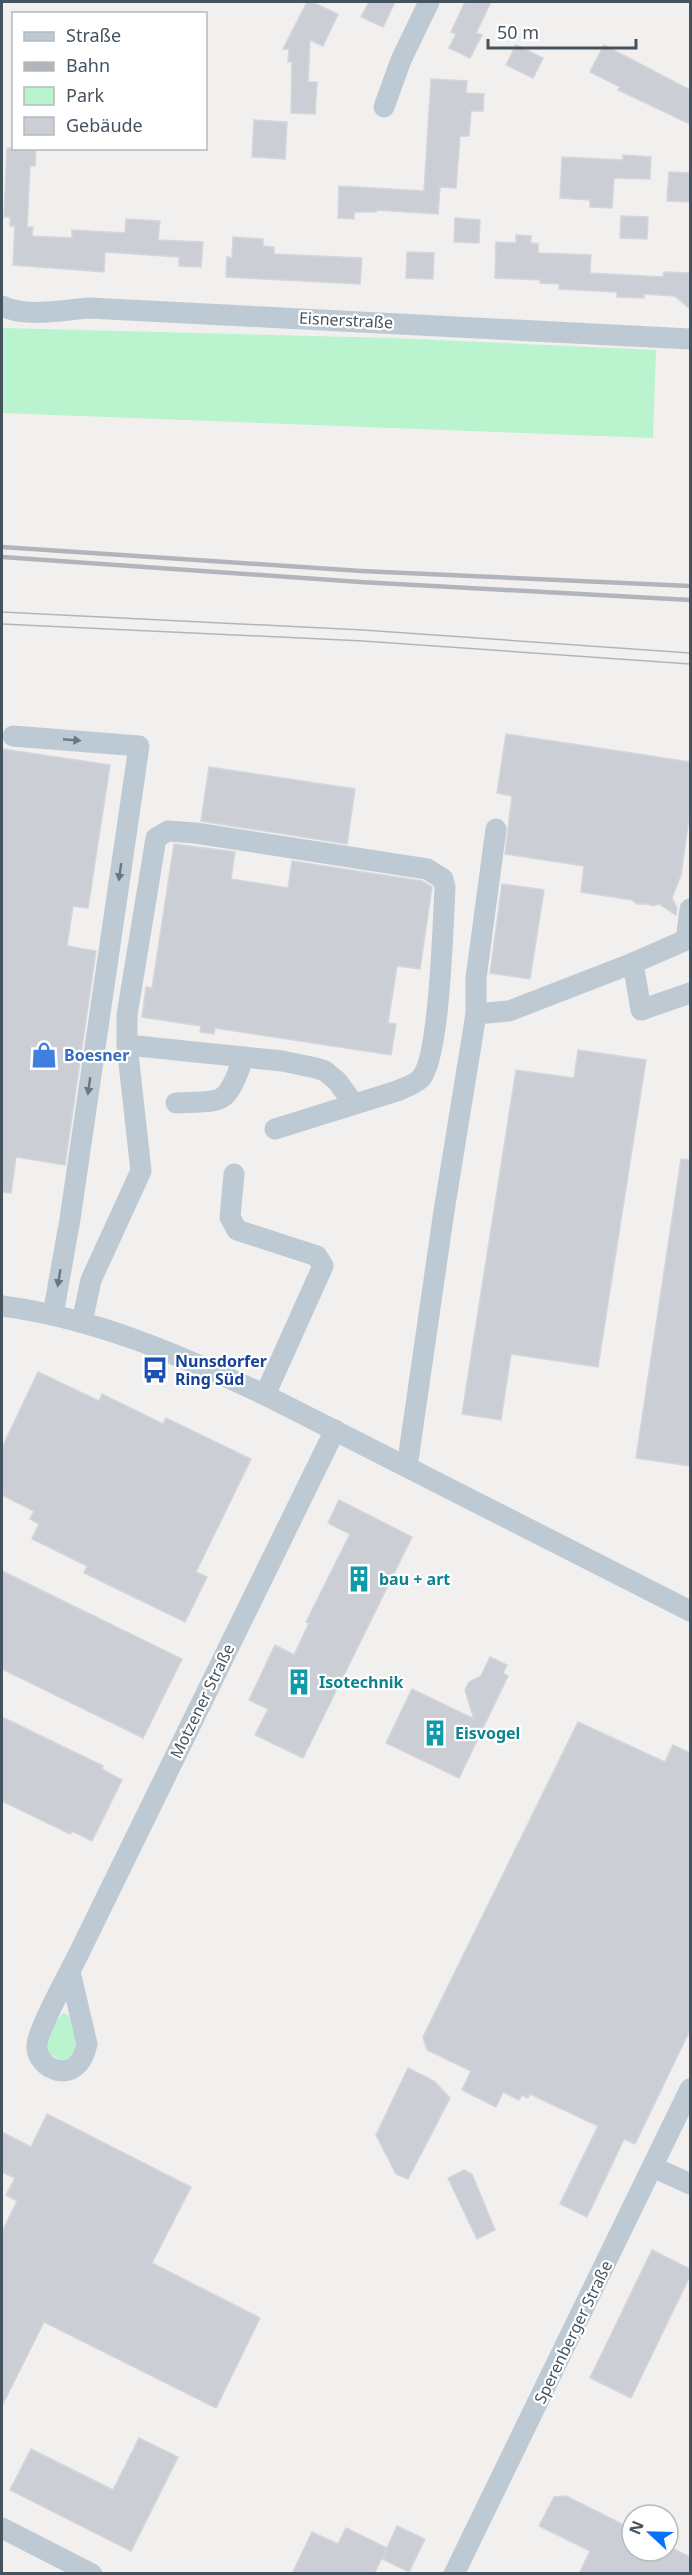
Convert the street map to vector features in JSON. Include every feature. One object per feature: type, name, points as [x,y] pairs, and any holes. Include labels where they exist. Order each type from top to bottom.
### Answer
[{"type":"street","points":[[384,107],[401,60],[429,2]]},
{"type":"street","name":"Eisnerstraße","points":[[2,306],[8,309],[34,312],[101,308],[690,339]]},
{"type":"street","points":[[13,736],[139,746],[70,1219],[53,1315]]},
{"type":"street","points":[[407,1467],[444,1211],[476,1014],[476,978],[496,829]]},
{"type":"street","points":[[82,1322],[91,1280],[141,1171],[127,1015],[156,838],[168,831],[182,831],[427,869],[444,879],[435,1025],[428,1065],[422,1077],[416,1083],[398,1091],[275,1129]]},
{"type":"street","points":[[476,1014],[508,1011],[686,940],[690,909]]},
{"type":"street","points":[[633,963],[641,1010],[690,993]]},
{"type":"street","points":[[128,1045],[282,1061],[325,1071],[337,1081],[354,1104]]},
{"type":"street","points":[[176,1103],[218,1102],[231,1090],[244,1057]]},
{"type":"street","points":[[234,1174],[230,1217],[237,1230],[317,1256],[323,1266],[265,1395]]},
{"type":"street","points":[[2,1306],[82,1322],[175,1355],[265,1395],[690,1611]]},
{"type":"street","name":"Motzener Straße","points":[[70,1972],[335,1431]]},
{"type":"street","name":"Sperenberger Straße","points":[[454,2574],[690,2089]]},
{"type":"street","points":[[653,2167],[690,2184]]},
{"type":"street","points":[[2,2528],[92,2574]]},
{"type":"green space","points":[[2,328],[392,338],[656,350],[653,438],[2,413]]},
{"type":"green space","points":[[63,2013],[69,2015],[77,2044],[71,2057],[62,2061],[48,2053],[47,2048],[56,2021]]},
{"type":"building","points":[[307,2],[312,2],[338,14],[323,46],[310,40],[308,82],[317,82],[315,114],[291,113],[292,62],[288,62],[289,49],[283,49]]},
{"type":"building","points":[[369,2],[395,2],[383,27],[361,17]]},
{"type":"building","points":[[465,2],[491,2],[476,33],[482,35],[470,58],[449,48],[456,34],[451,32]]},
{"type":"building","points":[[516,45],[543,58],[533,78],[506,65]]},
{"type":"building","points":[[604,45],[690,90],[690,124],[618,90],[620,87],[590,72]]},
{"type":"building","points":[[431,79],[467,81],[466,93],[484,94],[483,111],[471,111],[469,136],[460,136],[456,188],[440,187],[438,214],[377,210],[376,212],[354,212],[354,219],[338,218],[339,186],[424,191]]},
{"type":"building","points":[[254,120],[287,122],[285,159],[252,157]]},
{"type":"building","points":[[7,148],[36,150],[35,166],[30,166],[27,227],[33,227],[32,236],[72,238],[72,230],[125,233],[126,219],[160,221],[158,240],[203,242],[201,267],[179,266],[179,257],[105,252],[104,272],[13,265],[15,226],[10,226],[10,217],[4,217]]},
{"type":"building","points":[[623,155],[651,157],[650,179],[614,178],[612,208],[590,207],[590,200],[560,198],[562,157],[623,160]]},
{"type":"building","points":[[669,172],[690,173],[690,202],[667,201]]},
{"type":"building","points":[[621,216],[648,217],[647,239],[620,238]]},
{"type":"building","points":[[455,218],[480,220],[479,243],[454,242]]},
{"type":"building","points":[[516,235],[531,236],[531,243],[538,244],[538,253],[591,255],[590,273],[663,277],[664,272],[690,273],[690,309],[675,296],[644,294],[644,298],[617,297],[617,292],[559,289],[559,284],[540,283],[540,280],[495,278],[496,242],[516,243]]},
{"type":"building","points":[[233,237],[263,239],[263,246],[274,247],[274,254],[362,258],[360,284],[226,277],[227,257],[232,258]]},
{"type":"building","points":[[407,252],[434,253],[433,279],[406,278]]},
{"type":"building","points":[[506,734],[690,762],[690,810],[681,875],[672,898],[677,908],[676,915],[659,904],[653,906],[637,904],[632,900],[581,892],[584,866],[505,854],[512,796],[497,793]]},
{"type":"building","name":"Boesner","points":[[2,749],[110,765],[88,908],[73,906],[67,946],[96,951],[65,1165],[16,1157],[11,1193],[2,1192]]},
{"type":"building","points":[[209,767],[355,789],[347,844],[201,821]]},
{"type":"building","points":[[174,844],[235,852],[231,879],[288,888],[292,861],[422,881],[432,887],[420,969],[397,966],[388,1023],[396,1024],[391,1055],[215,1028],[214,1034],[200,1032],[201,1026],[142,1017],[146,987],[152,988]]},
{"type":"building","points":[[502,884],[544,890],[530,979],[490,973]]},
{"type":"building","points":[[578,1050],[646,1060],[598,1367],[511,1354],[501,1420],[462,1414],[516,1070],[574,1078]]},
{"type":"building","points":[[681,1159],[690,1160],[690,1466],[636,1458]]},
{"type":"building","points":[[38,1372],[99,1401],[102,1394],[163,1424],[166,1418],[251,1459],[196,1572],[207,1577],[185,1622],[84,1573],[87,1566],[32,1539],[39,1524],[30,1519],[34,1511],[2,1495],[2,1448]]},
{"type":"building","points":[[339,1500],[412,1537],[303,1758],[255,1735],[268,1709],[249,1700],[275,1645],[294,1655],[309,1623],[306,1622],[350,1534],[328,1523]]},
{"type":"building","points":[[2,1571],[182,1659],[143,1738],[2,1669]]},
{"type":"building","name":"Eisvogel","points":[[490,1657],[507,1665],[503,1673],[508,1676],[459,1778],[386,1743],[412,1689],[474,1719],[465,1690],[469,1682],[481,1676]]},
{"type":"building","points":[[2,1717],[103,1766],[102,1769],[122,1780],[92,1841],[72,1831],[70,1834],[2,1801]]},
{"type":"building","points":[[578,1722],[665,1762],[673,1745],[690,1753],[690,2030],[635,2144],[624,2139],[587,2217],[560,2204],[598,2126],[530,2094],[528,2098],[522,2095],[519,2100],[503,2092],[496,2107],[462,2090],[471,2071],[427,2050],[423,2037]]},
{"type":"building","points":[[408,2068],[434,2081],[450,2098],[408,2179],[396,2174],[376,2135]]},
{"type":"building","points":[[47,2114],[191,2187],[152,2263],[260,2318],[216,2408],[44,2322],[2,2406],[2,2232],[17,2201],[6,2195],[15,2178],[2,2172],[2,2132],[31,2147]]},
{"type":"building","points":[[464,2170],[472,2174],[495,2230],[477,2239],[448,2178]]},
{"type":"building","points":[[652,2250],[690,2269],[690,2276],[631,2398],[590,2378]]},
{"type":"building","points":[[139,2438],[178,2457],[131,2551],[10,2490],[31,2449],[113,2490]]},
{"type":"building","points":[[566,2496],[620,2523],[620,2563],[680,2563],[680,2552],[690,2557],[690,2574],[579,2574],[590,2551],[539,2526],[554,2497]]},
{"type":"building","points":[[397,2526],[425,2539],[409,2572],[382,2559]]},
{"type":"building","points":[[346,2528],[387,2548],[374,2574],[292,2574],[312,2532],[338,2544]]},
{"type":"tram line","points":[[2,612],[363,630],[690,653]]},
{"type":"tram line","points":[[2,624],[363,641],[690,664]]},
{"type":"railway","points":[[2,547],[361,571],[690,586]]},
{"type":"railway","points":[[2,557],[360,582],[690,600]]},
{"type":"place","name":"Boesner","points":[[44,1055]]},
{"type":"place","name":"Nunsdorfer Ring Süd","points":[[155,1370]]},
{"type":"place","name":"bau + art","points":[[359,1579]]},
{"type":"place","name":"Isotechnik","points":[[299,1682]]},
{"type":"place","name":"Eisvogel","points":[[435,1733]]}]
